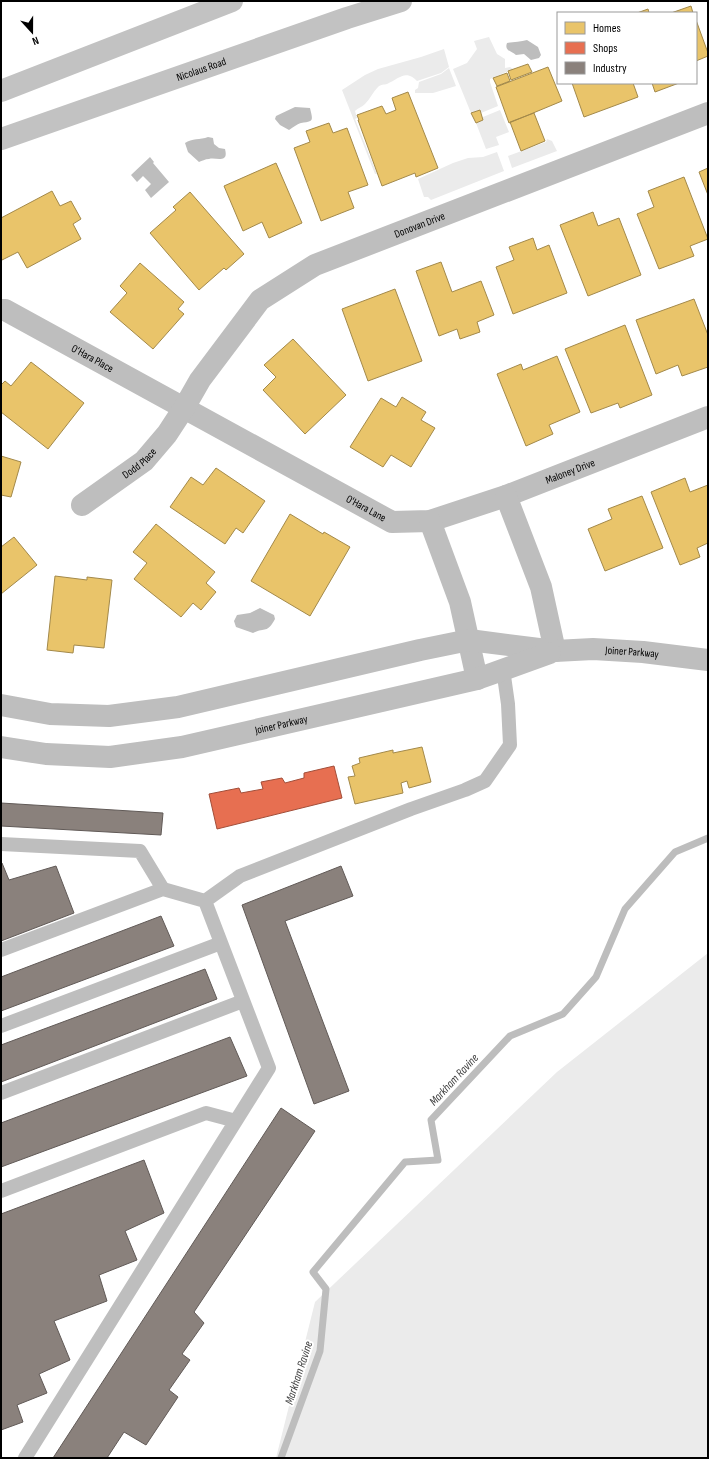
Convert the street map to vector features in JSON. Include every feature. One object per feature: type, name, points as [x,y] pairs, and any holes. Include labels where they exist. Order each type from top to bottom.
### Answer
[{"type":"main road","points":[[1,91],[232,1]]},
{"type":"main road","name":"Nicolaus Road","points":[[1,139],[347,18],[401,1]]},
{"type":"street","name":"Donovan Drive","points":[[184,408],[200,380],[260,300],[314,265],[708,113]]},
{"type":"street","name":"O’Hara Place","points":[[1,310],[5,310],[184,408]]},
{"type":"street","name":"Dodd Place","points":[[82,505],[144,461],[166,434],[184,408]]},
{"type":"street","name":"O'Hara Lane","points":[[184,408],[392,522],[430,521]]},
{"type":"street","name":"Maloney Drive","points":[[430,521],[506,496],[708,417]]},
{"type":"street","points":[[506,496],[540,587],[555,651]]},
{"type":"street","points":[[430,521],[460,602],[477,679]]},
{"type":"street","name":"Joiner Parkway","points":[[1,705],[50,714],[109,716],[178,707],[469,640],[555,651],[593,649],[643,652],[708,660]]},
{"type":"street","name":"Joiner Parkway","points":[[1,746],[46,754],[110,757],[168,749],[477,679],[555,651]]},
{"type":"lane","points":[[205,901],[240,876],[485,781],[510,745],[508,704],[503,669]]},
{"type":"lane","points":[[1,844],[140,851],[163,890]]},
{"type":"lane","points":[[1,950],[163,890],[205,901]]},
{"type":"lane","points":[[25,1458],[269,1068],[205,901]]},
{"type":"lane","points":[[1,1026],[221,942]]},
{"type":"lane","points":[[1,1093],[243,1001]]},
{"type":"lane","points":[[1,1190],[206,1113],[236,1121]]},
{"type":"shaded area","points":[[489,37],[497,54],[505,59],[505,68],[510,67],[513,69],[490,79],[498,106],[481,113],[480,110],[471,113],[453,69],[467,63],[477,49],[474,41]]},
{"type":"shaded area","points":[[527,40],[538,47],[541,55],[539,58],[531,60],[524,54],[516,55],[506,46],[507,43]]},
{"type":"shaded area","points":[[444,49],[449,67],[441,73],[417,81],[413,77],[405,75],[387,84],[380,85],[365,104],[355,111],[357,118],[355,119],[377,174],[375,174],[342,90],[365,75],[378,69]]},
{"type":"shaded area","points":[[449,68],[456,86],[433,93],[415,93],[419,82],[441,74]]},
{"type":"shaded area","points":[[295,107],[310,108],[312,120],[298,124],[289,130],[280,125],[275,119],[276,116]]},
{"type":"shaded area","points":[[500,110],[509,132],[496,137],[499,145],[486,149],[476,123],[483,120],[483,117]]},
{"type":"shaded area","points":[[208,137],[213,138],[214,144],[219,148],[225,149],[225,157],[221,159],[208,159],[199,162],[188,152],[185,143],[190,140]]},
{"type":"shaded area","points":[[547,139],[552,141],[557,151],[512,168],[508,156],[546,142]]},
{"type":"shaded area","points":[[497,152],[504,171],[431,200],[428,197],[424,197],[418,179],[453,163],[468,158],[483,157]]},
{"type":"shaded area","points":[[150,157],[154,162],[153,163],[169,182],[151,198],[145,190],[151,184],[143,176],[137,182],[131,175]]},
{"type":"shaded area","points":[[260,608],[274,615],[275,619],[270,627],[253,633],[236,627],[234,621],[237,615],[250,613]]},
{"type":"shaded area","points":[[708,953],[708,1458],[276,1458],[315,1302],[557,1072]]},
{"type":"building: Homes","points":[[691,6],[693,12],[674,12]]},
{"type":"building: Homes","points":[[648,9],[649,12],[640,12]]},
{"type":"building: Homes","points":[[697,23],[708,53],[708,56],[697,61]]},
{"type":"building: Homes","points":[[528,64],[532,72],[511,80],[508,71]]},
{"type":"building: Homes","points":[[548,67],[562,101],[509,123],[496,87]]},
{"type":"building: Homes","points":[[507,73],[510,81],[497,86],[493,78]]},
{"type":"building: Homes","points":[[572,84],[633,84],[638,97],[584,117]]},
{"type":"building: Homes","points":[[652,84],[676,84],[655,92]]},
{"type":"building: Homes","points":[[408,92],[438,168],[416,177],[415,173],[382,186],[357,115],[382,106],[386,114],[396,110],[392,98]]},
{"type":"building: Homes","points":[[480,110],[483,120],[476,123],[471,113]]},
{"type":"building: Homes","points":[[534,113],[545,141],[521,151],[510,122]]},
{"type":"building: Homes","points":[[329,123],[333,133],[347,128],[368,185],[348,192],[354,208],[321,221],[294,148],[310,142],[306,131]]},
{"type":"building: Homes","points":[[276,163],[302,223],[269,238],[262,222],[243,231],[224,186]]},
{"type":"building: Homes","points":[[708,168],[708,195],[699,172]]},
{"type":"building: Homes","points":[[684,177],[708,239],[690,246],[694,256],[659,269],[637,214],[654,207],[648,191]]},
{"type":"building: Homes","points":[[52,191],[60,206],[71,201],[81,219],[73,224],[81,239],[27,268],[18,252],[2,260],[1,218]]},
{"type":"building: Homes","points":[[190,192],[244,254],[226,270],[224,268],[199,290],[150,233],[176,210],[173,207]]},
{"type":"building: Homes","points":[[593,212],[598,226],[619,218],[641,275],[588,296],[560,225]]},
{"type":"building: Homes","points":[[533,238],[537,250],[549,245],[567,293],[513,314],[496,267],[514,260],[509,247]]},
{"type":"building: Homes","points":[[441,262],[452,292],[481,281],[494,315],[477,322],[480,332],[460,339],[457,329],[439,336],[416,271]]},
{"type":"building: Homes","points":[[140,263],[184,302],[178,309],[184,314],[153,349],[110,312],[127,293],[120,286]]},
{"type":"building: Homes","points":[[395,289],[422,361],[368,381],[342,309]]},
{"type":"building: Homes","points":[[694,299],[708,335],[708,367],[682,376],[678,365],[656,374],[636,320]]},
{"type":"building: Homes","points":[[625,325],[652,395],[620,408],[618,403],[591,413],[565,349]]},
{"type":"building: Homes","points":[[293,339],[346,395],[305,434],[263,390],[276,377],[264,365]]},
{"type":"building: Homes","points":[[557,356],[580,412],[549,425],[553,434],[526,446],[497,374],[521,364],[523,370]]},
{"type":"building: Homes","points":[[31,362],[84,403],[48,449],[1,412],[1,385],[5,381],[11,386]]},
{"type":"building: Homes","points":[[402,397],[426,412],[421,420],[435,428],[411,467],[391,455],[383,467],[350,447],[381,398],[396,407]]},
{"type":"building: Homes","points":[[1,456],[21,462],[11,497],[1,495]]},
{"type":"building: Homes","points":[[216,468],[265,501],[243,533],[236,528],[225,544],[170,507],[191,477],[203,485]]},
{"type":"building: Homes","points":[[685,478],[690,492],[708,485],[708,543],[697,548],[700,557],[680,565],[651,492]]},
{"type":"building: Homes","points":[[642,496],[663,548],[605,571],[588,529],[612,519],[608,509]]},
{"type":"building: Homes","points":[[290,514],[323,534],[324,532],[350,547],[310,616],[251,581]]},
{"type":"building: Homes","points":[[156,524],[215,572],[206,583],[216,592],[201,610],[193,603],[181,617],[134,579],[147,563],[133,552]]},
{"type":"building: Homes","points":[[14,537],[37,565],[1,594],[1,547]]},
{"type":"building: Homes","points":[[55,576],[87,580],[87,577],[112,580],[104,648],[74,645],[73,653],[47,650]]},
{"type":"building: Homes","points":[[422,747],[431,782],[409,788],[407,781],[401,783],[403,793],[355,804],[348,777],[355,776],[352,766],[360,763],[359,758],[393,750],[393,753]]},
{"type":"building: Shops","points":[[334,766],[342,798],[217,829],[209,794],[239,788],[241,793],[263,789],[261,782],[282,778],[285,783],[304,778],[304,773]]},
{"type":"building: Industry","points":[[1,803],[163,813],[161,835],[1,826]]},
{"type":"building: Industry","points":[[2,863],[9,880],[56,866],[74,913],[1,941]]},
{"type":"building: Industry","points":[[341,866],[353,896],[285,921],[349,1091],[314,1104],[242,905]]},
{"type":"building: Industry","points":[[161,916],[174,946],[1,1011],[1,977]]},
{"type":"building: Industry","points":[[205,969],[217,999],[1,1082],[1,1045]]},
{"type":"building: Industry","points":[[230,1037],[247,1076],[1,1167],[1,1123]]},
{"type":"building: Industry","points":[[281,1108],[315,1131],[194,1312],[204,1323],[182,1354],[190,1360],[169,1390],[178,1397],[146,1445],[124,1432],[107,1458],[53,1458]]},
{"type":"building: Industry","points":[[144,1160],[164,1213],[125,1231],[137,1260],[99,1275],[107,1301],[54,1321],[70,1360],[39,1374],[47,1393],[17,1405],[23,1422],[1,1430],[1,1214]]},
{"type":"waterway","name":"Markham Ravine","points":[[281,1458],[320,1351],[326,1289],[313,1272],[405,1162],[438,1160],[431,1120],[510,1036],[563,1014],[596,977],[625,909],[675,852],[708,838]]}]
